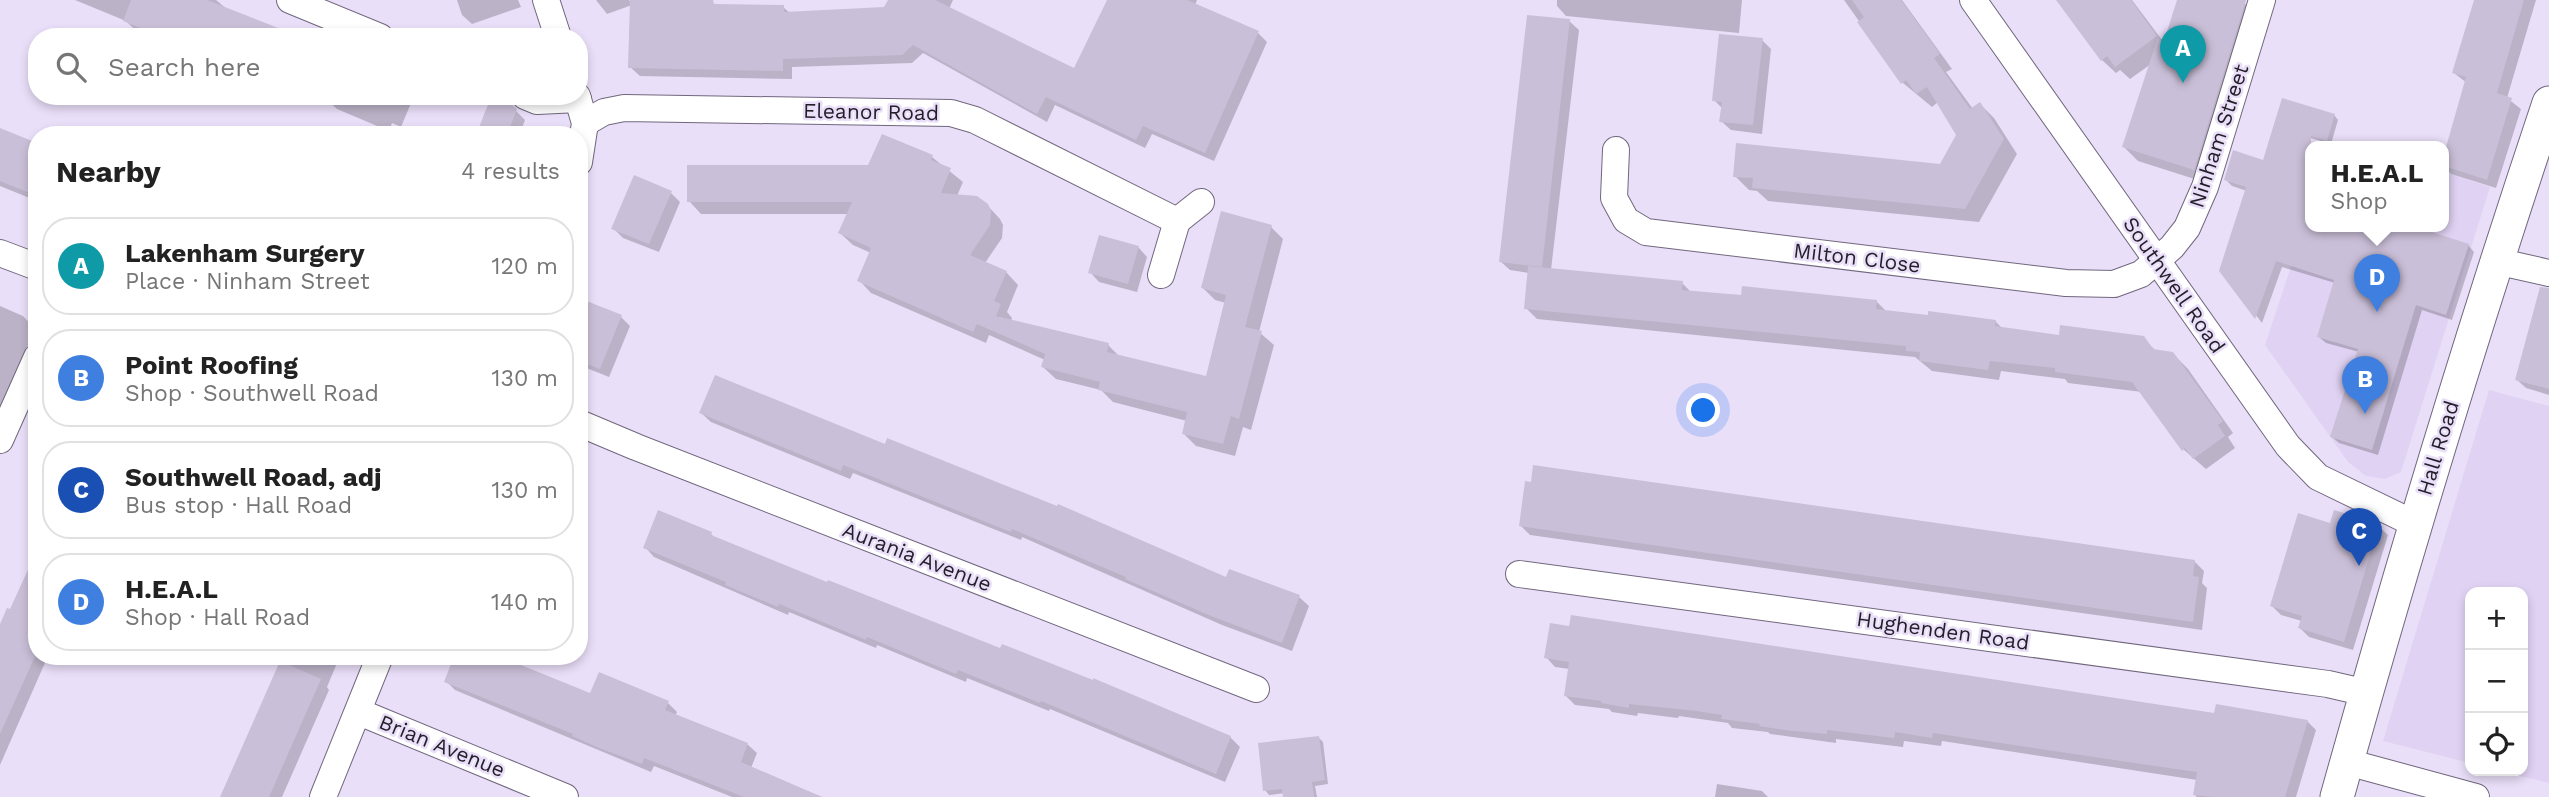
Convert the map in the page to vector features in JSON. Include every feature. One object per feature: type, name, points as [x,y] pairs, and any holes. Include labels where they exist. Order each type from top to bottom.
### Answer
[{"type":"street","points":[[290,0],[358,28]]},
{"type":"street","points":[[546,0],[555,28]]},
{"type":"street","name":"Southwell Road","points":[[1973,0],[2288,446],[2318,477],[2416,524]]},
{"type":"street","name":"Ninham Street","points":[[2157,261],[2187,228],[2206,187],[2263,0]]},
{"type":"street","name":"Hall Road","points":[[2337,797],[2496,261],[2549,103]]},
{"type":"street","points":[[580,106],[580,126]]},
{"type":"street","name":"Eleanor Road","points":[[580,106],[604,112],[624,108],[951,113],[975,120],[1177,221]]},
{"type":"street","name":"Milton Close","points":[[1616,150],[1614,198],[1626,220],[1646,233],[2093,285],[2114,284],[2141,274],[2157,261]]},
{"type":"street","points":[[1161,275],[1177,221],[1201,202]]},
{"type":"street","points":[[0,253],[28,264]]},
{"type":"street","points":[[2496,261],[2549,274]]},
{"type":"street","points":[[0,440],[28,377]]},
{"type":"street","name":"Aurania Avenue","points":[[588,427],[1256,689]]},
{"type":"street","name":"Hughenden Road","points":[[1519,574],[2328,684],[2367,693]]},
{"type":"street","points":[[323,797],[377,665]]},
{"type":"street","name":"Brian Avenue","points":[[359,712],[565,797]]},
{"type":"street","points":[[2347,762],[2476,797]]},
{"type":"shaded area","points":[[2449,174],[2490,187],[2401,472],[2385,479],[2366,476],[2348,462],[2265,345],[2305,224],[2305,232],[2449,232]]},
{"type":"shaded area","points":[[2489,390],[2549,406],[2549,783],[2520,776],[2528,776],[2528,587],[2465,587],[2465,762],[2383,741]]},
{"type":"building","points":[[131,0],[207,0],[278,28],[140,28],[123,21]]},
{"type":"building","points":[[630,0],[713,0],[714,4],[784,5],[784,12],[884,7],[888,0],[935,0],[1074,68],[1107,0],[1187,0],[1259,31],[1205,153],[1143,126],[1136,140],[1046,97],[1037,114],[913,45],[902,55],[783,59],[783,71],[628,68]]},
{"type":"building","points":[[1852,0],[1901,0],[1940,54],[1934,58],[1970,109],[1980,102],[2004,139],[1965,209],[1752,188],[1753,178],[1733,177],[1736,143],[1940,164],[1956,135],[1927,87],[1916,94],[1906,80],[1901,84],[1857,22],[1864,17]]},
{"type":"building","points":[[2056,0],[2131,0],[2157,36],[2115,67],[2107,56],[2101,61]]},
{"type":"building","points":[[2177,0],[2246,0],[2194,170],[2122,147],[2158,37],[2163,44]]},
{"type":"building","points":[[2474,0],[2524,0],[2497,93],[2512,98],[2487,180],[2449,168],[2448,141],[2466,77],[2452,73]]},
{"type":"building","points":[[1527,15],[1570,19],[1542,267],[1499,262]]},
{"type":"building","points":[[1719,34],[1763,38],[1753,125],[1719,122],[1722,102],[1712,101]]},
{"type":"building","points":[[2282,98],[2335,114],[2327,141],[2311,136],[2311,141],[2305,141],[2305,232],[2432,232],[2469,244],[2446,315],[2416,305],[2372,450],[2330,437],[2358,349],[2317,337],[2334,280],[2276,261],[2255,319],[2219,271],[2246,187],[2224,180],[2233,150],[2263,160]]},
{"type":"building","points":[[488,105],[512,105],[517,109],[510,126],[480,126]]},
{"type":"building","points":[[0,128],[28,139],[28,192],[0,181]]},
{"type":"building","points":[[882,134],[933,155],[931,160],[951,168],[941,193],[977,196],[988,204],[991,211],[990,225],[970,255],[1007,271],[994,301],[1001,304],[996,316],[1109,343],[1107,352],[1206,376],[1226,295],[1201,288],[1221,211],[1272,225],[1245,327],[1262,331],[1239,419],[1231,416],[1223,444],[1182,434],[1187,412],[1098,390],[1100,382],[1041,367],[1045,354],[977,324],[973,332],[857,281],[871,248],[838,233],[852,202],[687,202],[687,165],[868,165]]},
{"type":"building","points":[[634,175],[672,191],[649,244],[611,229]]},
{"type":"building","points":[[1099,235],[1139,246],[1128,284],[1088,273]]},
{"type":"building","points":[[1528,266],[1683,281],[1682,290],[1741,295],[1742,286],[1877,300],[1876,309],[1928,315],[1928,311],[1996,320],[1995,326],[2059,335],[2060,325],[2144,336],[2153,349],[2173,352],[2223,421],[2218,425],[2225,436],[2193,459],[2185,448],[2182,451],[2132,382],[2055,372],[2055,368],[1990,361],[1988,370],[1919,361],[1920,352],[1906,351],[1906,346],[1524,309]]},
{"type":"building","points":[[2540,287],[2549,288],[2549,389],[2515,380]]},
{"type":"building","points":[[588,302],[622,315],[600,369],[588,364]]},
{"type":"building","points":[[715,375],[885,444],[887,438],[1057,506],[1058,504],[1226,577],[1229,569],[1300,595],[1282,643],[1211,616],[1012,529],[1011,532],[843,465],[841,471],[699,413]]},
{"type":"building","points":[[1533,465],[2195,560],[2193,576],[2199,577],[2193,622],[1519,526],[1525,481],[1531,482]]},
{"type":"building","points":[[658,510],[712,532],[711,535],[827,582],[828,580],[1000,648],[1002,644],[1093,678],[1231,736],[1216,774],[1041,701],[1040,703],[958,670],[956,674],[867,637],[866,640],[779,604],[778,607],[643,548]]},
{"type":"building","points":[[2334,510],[2379,524],[2344,642],[2298,628],[2302,616],[2270,606],[2298,513],[2330,523]]},
{"type":"building","points":[[28,570],[28,665],[31,665],[0,734],[0,624],[7,608],[10,609]]},
{"type":"building","points":[[1571,615],[2214,713],[2216,704],[2308,720],[2285,797],[2193,795],[2197,772],[1933,733],[1932,738],[1895,732],[1894,738],[1827,730],[1827,734],[1784,730],[1721,719],[1722,715],[1629,704],[1629,708],[1564,696],[1569,662],[1544,658],[1550,623],[1569,626]]},
{"type":"building","points":[[278,665],[289,665],[321,679],[269,797],[220,797]]},
{"type":"building","points":[[451,665],[521,665],[590,693],[599,672],[669,701],[665,710],[748,743],[741,762],[822,797],[744,797],[644,758],[642,764],[599,748],[572,736],[573,734],[444,682]]},
{"type":"building","points":[[1319,736],[1325,780],[1312,782],[1314,797],[1283,797],[1282,789],[1263,791],[1258,743]]},
{"type":"place","name":"Lakenham Surgery","points":[[2183,83]]},
{"type":"place","name":"H.E.A.L","points":[[2377,312]]},
{"type":"place","name":"Point Roofing","points":[[2365,414]]},
{"type":"place","name":"Southwell Road, adj","points":[[2359,566]]}]
